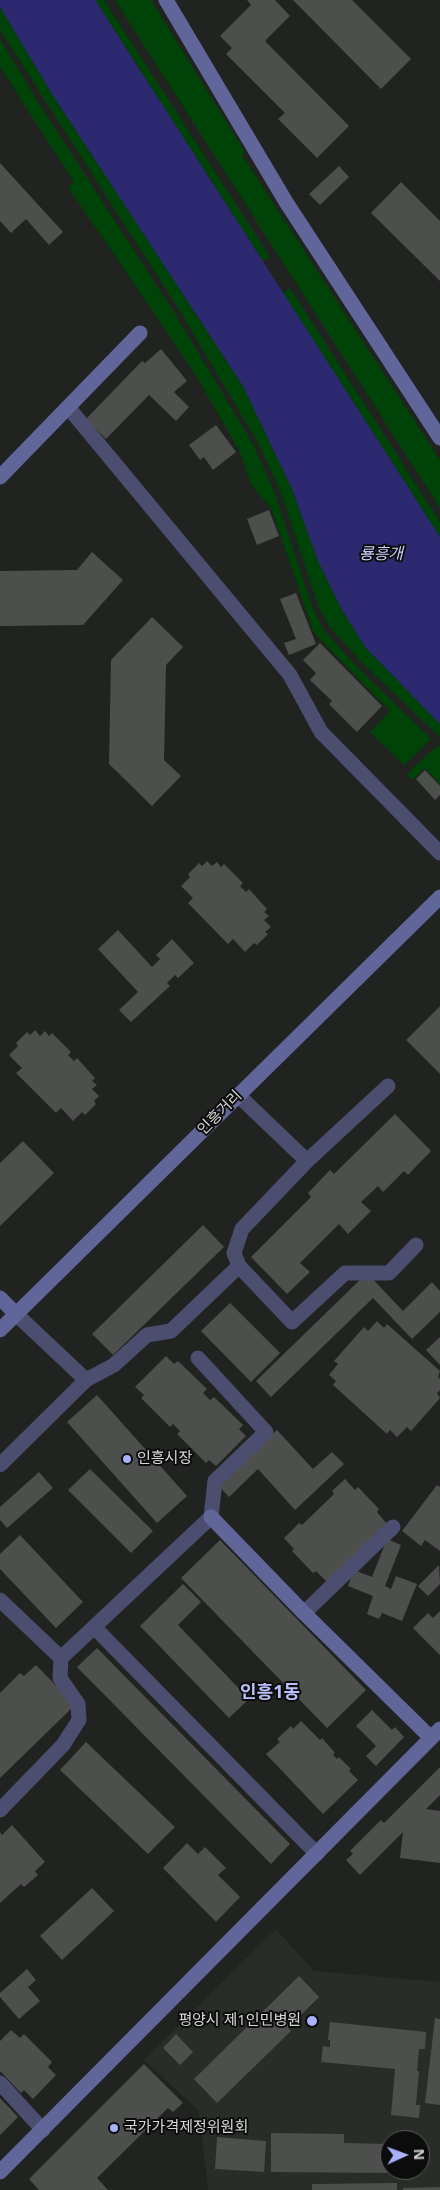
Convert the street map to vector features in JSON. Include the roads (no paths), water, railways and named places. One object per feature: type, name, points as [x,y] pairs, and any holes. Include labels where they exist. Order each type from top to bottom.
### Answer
[{"type":"street","points":[[166,0],[286,202],[440,438]]},
{"type":"street","points":[[0,477],[140,333]]},
{"type":"street","points":[[68,407],[290,675],[321,732],[440,853]]},
{"type":"street","name":"인흥거리","points":[[0,1330],[440,898]]},
{"type":"street","points":[[388,1086],[307,1162],[242,1230],[234,1253],[239,1266],[292,1322],[345,1273],[388,1273],[416,1245]]},
{"type":"street","points":[[238,1095],[307,1162]]},
{"type":"street","points":[[0,1465],[86,1380],[114,1365],[147,1335],[171,1331],[239,1266]]},
{"type":"street","points":[[0,1298],[86,1380]]},
{"type":"street","points":[[0,1810],[63,1745],[79,1720],[78,1704],[60,1678],[61,1658],[211,1517],[215,1481],[266,1432],[198,1358]]},
{"type":"street","points":[[0,2172],[44,2130],[435,1734],[304,1613],[211,1517]]},
{"type":"street","points":[[304,1613],[393,1527]]},
{"type":"street","points":[[0,1600],[61,1658]]},
{"type":"street","points":[[94,1627],[317,1854]]},
{"type":"street","points":[[0,2083],[44,2130]]},
{"type":"water","name":"룡흥개","points":[[0,0],[95,0],[440,537],[440,724],[365,647],[341,608],[318,561],[292,489],[243,386],[52,94],[0,7]]},
{"type":"place","name":"인흥시장","points":[[127,1459]]},
{"type":"place","name":"평양시 제1인민병원","points":[[312,2021]]},
{"type":"place","name":"국가가격제정위원회","points":[[114,2128]]},
{"type":"district","name":"인흥1동","points":[[270,1693]]}]
